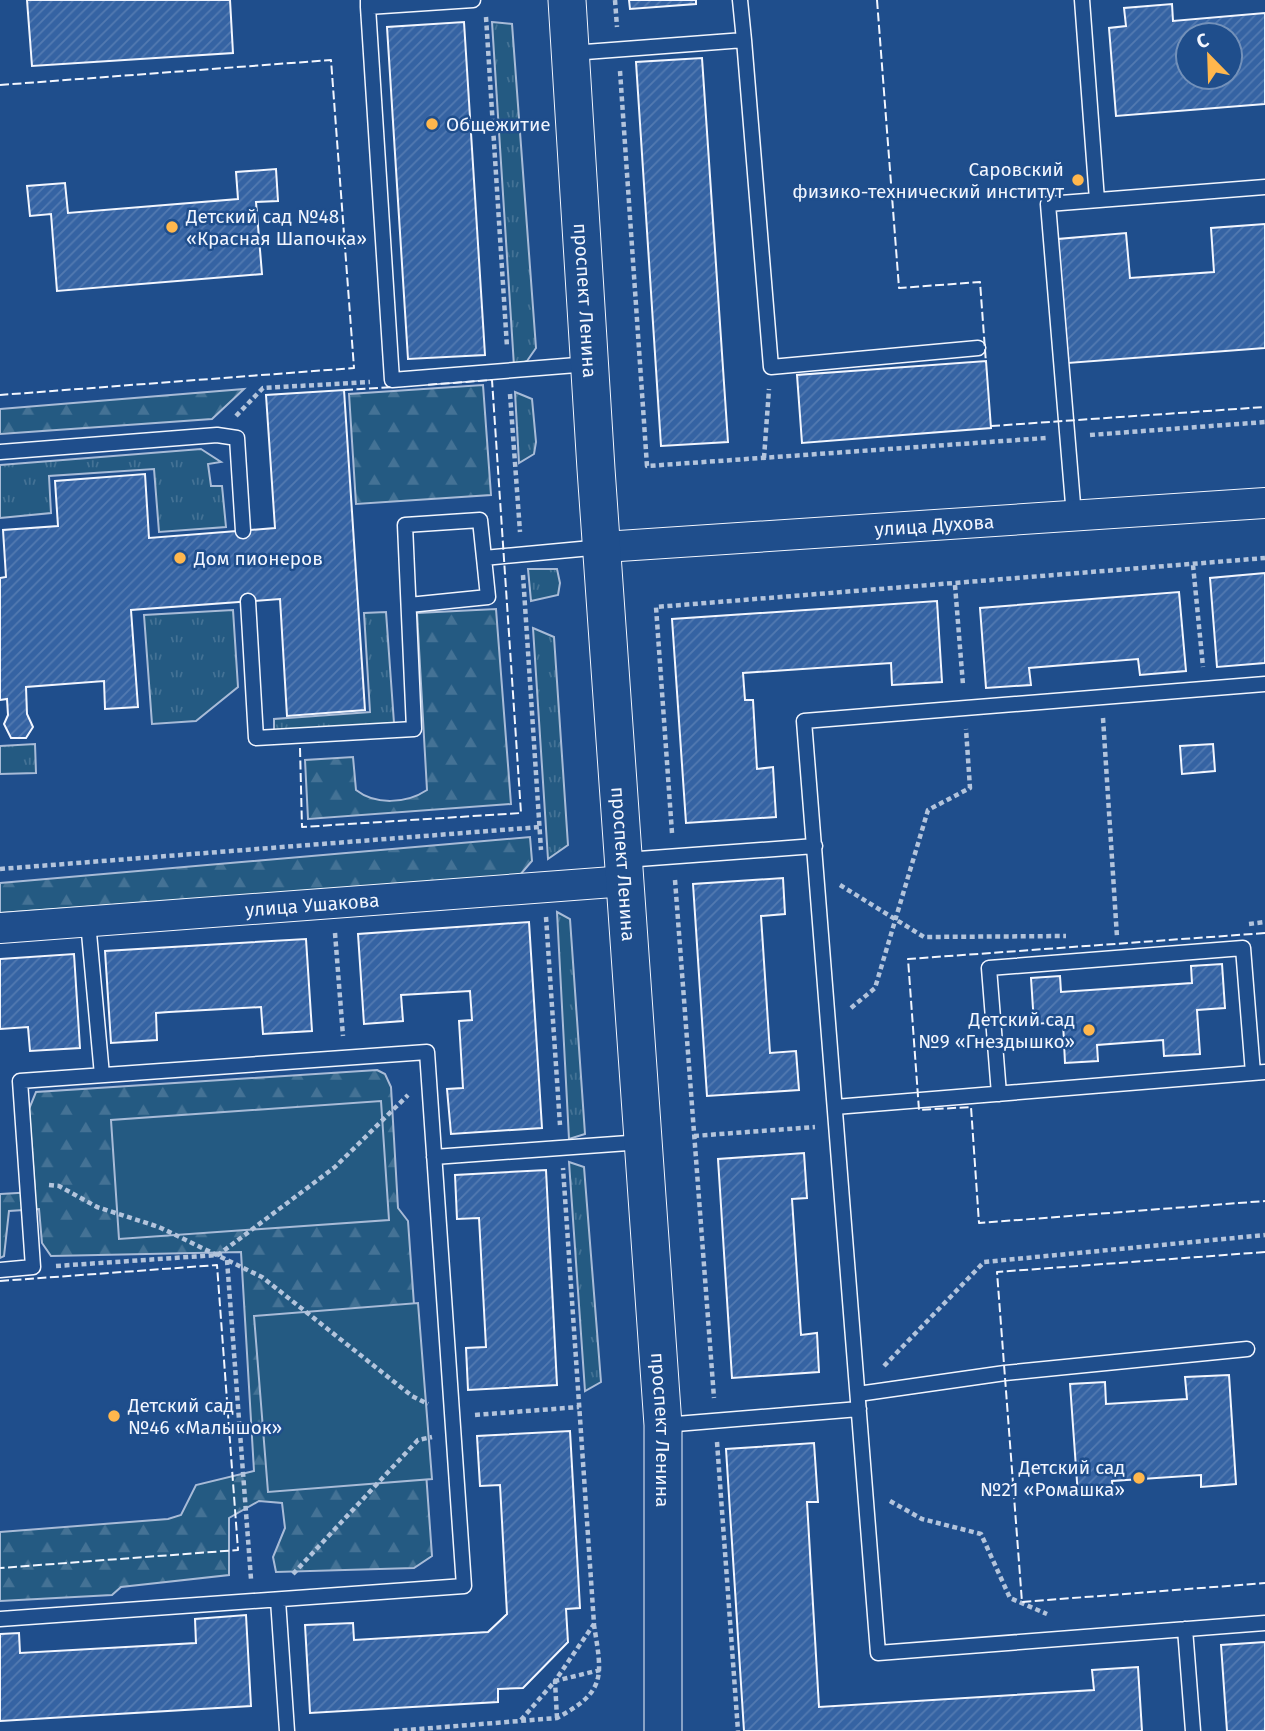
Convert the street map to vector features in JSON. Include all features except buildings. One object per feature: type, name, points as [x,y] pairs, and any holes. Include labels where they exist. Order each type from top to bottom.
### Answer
[{"type":"street","name":"проспект Ленина","points":[[567,0],[663,1425],[663,1731]]},
{"type":"street","name":"улица Духова","points":[[604,547],[1265,503]]},
{"type":"street","name":"улица Ушакова","points":[[0,928],[626,871]]},
{"type":"lane","points":[[473,0],[368,4],[391,380],[590,364]]},
{"type":"lane","points":[[740,0],[771,367],[978,348]]},
{"type":"lane","points":[[1082,0],[1097,200]]},
{"type":"lane","points":[[571,53],[744,40]]},
{"type":"lane","points":[[1074,516],[1048,204],[1265,187]]},
{"type":"lane","points":[[0,452],[217,435],[237,438],[243,531]]},
{"type":"lane","points":[[248,601],[256,738],[414,729],[405,525],[480,520],[488,597],[409,605]]},
{"type":"lane","points":[[484,558],[604,547]]},
{"type":"lane","points":[[1265,684],[804,721],[878,1653],[1265,1623]]},
{"type":"lane","points":[[626,871],[674,857],[814,846]]},
{"type":"lane","points":[[88,922],[102,1075]]},
{"type":"lane","points":[[835,1107],[999,1094],[1259,1073],[1243,948],[989,968],[999,1094]]},
{"type":"lane","points":[[0,1270],[33,1267],[20,1080],[427,1052],[464,1586],[0,1619]]},
{"type":"lane","points":[[434,1157],[644,1142]]},
{"type":"lane","points":[[858,1394],[1005,1373],[1247,1349]]},
{"type":"lane","points":[[663,1425],[859,1409]]},
{"type":"lane","points":[[273,1600],[287,1731]]},
{"type":"lane","points":[[1185,1629],[1193,1731]]},
{"type":"path","points":[[615,0],[647,466],[1265,422]]},
{"type":"path","points":[[486,14],[541,850]]},
{"type":"path","points":[[764,457],[771,367]]},
{"type":"path","points":[[217,435],[263,388],[391,380]]},
{"type":"path","points":[[738,1731],[656,607],[1265,558]]},
{"type":"path","points":[[1193,565],[1205,689]]},
{"type":"path","points":[[830,1027],[875,988],[928,810],[970,788],[955,585]]},
{"type":"path","points":[[1101,698],[1118,958]]},
{"type":"path","points":[[0,869],[540,827]]},
{"type":"path","points":[[816,870],[924,937],[1075,936]]},
{"type":"path","points":[[394,1731],[557,1718],[578,1706],[594,1689],[601,1670],[594,1624],[546,911]]},
{"type":"path","points":[[1238,925],[1265,922]]},
{"type":"path","points":[[335,927],[345,1058]]},
{"type":"path","points":[[1103,935],[1126,935]]},
{"type":"path","points":[[33,1267],[218,1255],[335,1167],[428,1074]]},
{"type":"path","points":[[694,1136],[837,1125]]},
{"type":"path","points":[[27,1182],[59,1186],[97,1207],[159,1227],[262,1277],[412,1396],[452,1417],[579,1407]]},
{"type":"path","points":[[858,1394],[984,1262],[1265,1235]]},
{"type":"path","points":[[227,1259],[253,1601]]},
{"type":"path","points":[[273,1600],[418,1440],[453,1433]]},
{"type":"path","points":[[865,1486],[922,1519],[981,1534],[1010,1598],[1034,1611],[1059,1617]]},
{"type":"path","points":[[522,1720],[555,1681],[594,1624]]},
{"type":"path","points":[[555,1681],[601,1670]]},
{"type":"path","points":[[555,1681],[557,1718]]},
{"type":"green space","points":[[492,22],[512,24],[536,348],[527,361],[514,366]]},
{"type":"green space","points":[[483,385],[491,495],[356,504],[349,394]]},
{"type":"green space","points":[[244,389],[212,419],[0,434],[0,409]]},
{"type":"green space","points":[[515,392],[532,399],[536,442],[534,454],[519,463]]},
{"type":"green space","points":[[201,449],[221,462],[208,464],[211,486],[222,486],[226,527],[159,532],[154,469],[49,476],[51,513],[0,518],[0,465]]},
{"type":"green space","points":[[528,569],[557,569],[560,583],[558,595],[531,601]]},
{"type":"green space","points":[[496,609],[511,804],[308,819],[305,760],[353,757],[356,790],[372,798],[400,800],[427,790],[417,613]]},
{"type":"green space","points":[[233,610],[238,687],[196,721],[152,724],[144,615]]},
{"type":"green space","points":[[386,612],[394,723],[274,732],[274,719],[370,712],[364,613]]},
{"type":"green space","points":[[533,628],[554,637],[568,845],[548,859]]},
{"type":"green space","points":[[35,744],[36,773],[0,774],[0,746]]},
{"type":"green space","points":[[530,837],[532,861],[519,876],[0,913],[0,883]]},
{"type":"green space","points":[[557,912],[570,919],[585,1134],[569,1139]]},
{"type":"green space","points":[[377,1070],[385,1074],[391,1087],[398,1208],[408,1221],[432,1556],[414,1568],[276,1572],[273,1557],[285,1528],[282,1503],[259,1501],[229,1518],[229,1575],[121,1587],[112,1595],[0,1601],[0,1532],[168,1519],[181,1515],[196,1485],[254,1471],[241,1252],[51,1256],[42,1243],[39,1209],[9,1211],[4,1256],[0,1258],[0,1194],[35,1192],[29,1109],[36,1092]]},
{"type":"green space","points":[[381,1101],[389,1220],[119,1239],[111,1120]]},
{"type":"green space","points":[[569,1162],[584,1167],[601,1382],[585,1391]]},
{"type":"green space","points":[[418,1303],[432,1479],[268,1492],[254,1316]]},
{"type":"fence","points":[[877,0],[899,288],[980,282],[986,363]]},
{"type":"fence","points":[[0,85],[331,60],[354,368],[0,395]]},
{"type":"fence","points":[[300,748],[302,827],[521,813],[492,380],[425,385]]},
{"type":"fence","points":[[344,390],[393,387]]},
{"type":"fence","points":[[991,426],[1265,407]]},
{"type":"fence","points":[[1265,933],[908,959],[919,1110],[971,1107],[979,1223],[1265,1201]]},
{"type":"fence","points":[[1265,1252],[997,1272],[1022,1602],[1265,1583]]},
{"type":"fence","points":[[0,1281],[217,1265],[238,1550],[0,1568]]},
{"type":"place","name":"Общежитие","points":[[432,124]]},
{"type":"place","name":"Саровский физико-технический институт","points":[[1078,180]]},
{"type":"place","name":"Детский сад №48 «Красная Шапочка»","points":[[172,227]]},
{"type":"place","name":"Дом пионеров","points":[[180,558]]},
{"type":"place","name":"Детский сад №9 «Гнездышко»","points":[[1089,1030]]},
{"type":"place","name":"Детский сад №46 «Малышок»","points":[[114,1416]]},
{"type":"place","name":"Детский сад №21 «Ромашка»","points":[[1139,1478]]}]
